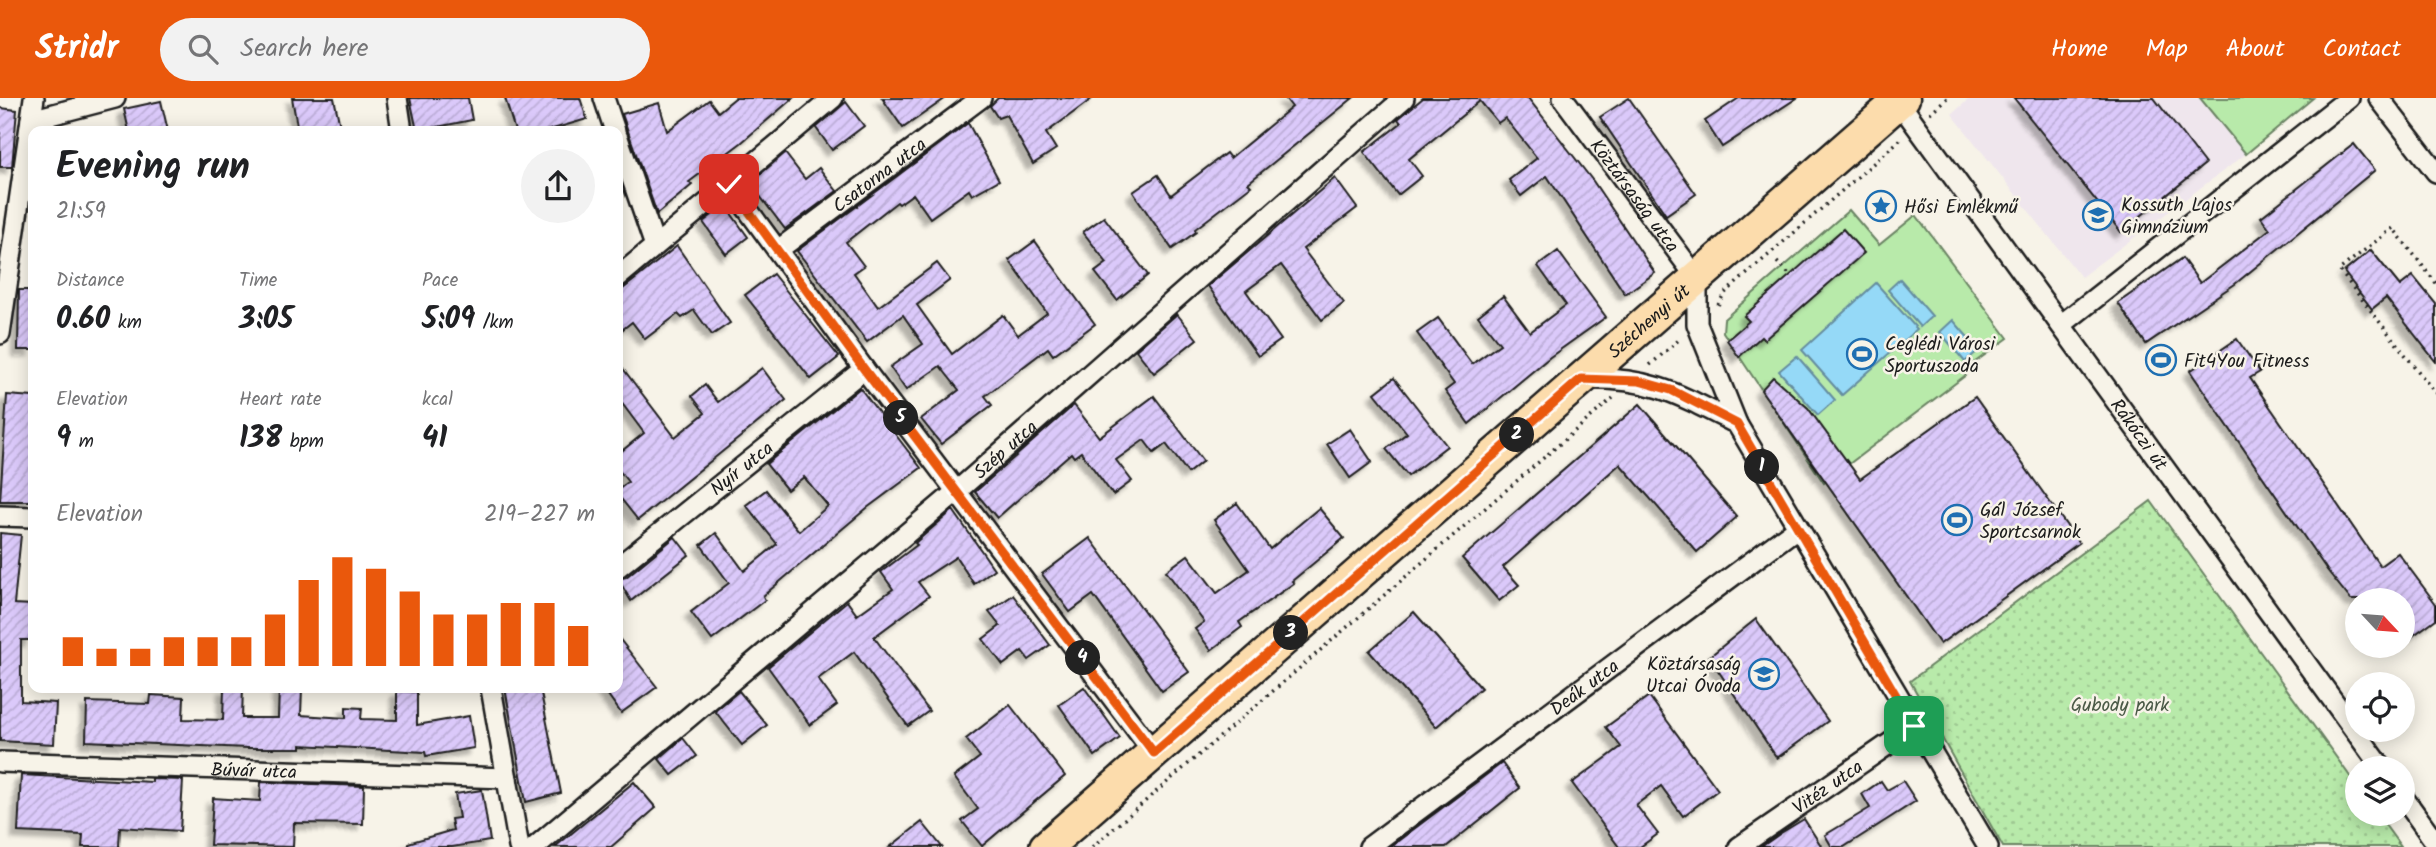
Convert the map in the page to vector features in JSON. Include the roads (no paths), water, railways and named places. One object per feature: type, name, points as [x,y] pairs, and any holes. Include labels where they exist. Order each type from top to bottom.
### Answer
[{"type":"main road","name":"Széchenyi út","points":[[1046,847],[1697,278],[1904,106]]},
{"type":"street","points":[[30,126],[34,98]]},
{"type":"street","points":[[31,120],[116,98]]},
{"type":"street","points":[[397,98],[401,126]]},
{"type":"street","points":[[604,98],[613,126]]},
{"type":"street","points":[[623,273],[833,98]]},
{"type":"street","name":"Csatorna utca","points":[[778,250],[981,98]]},
{"type":"street","name":"Szép utca","points":[[534,847],[957,491],[1404,98]]},
{"type":"street","name":"Köztársaság utca","points":[[1563,98],[1697,278]]},
{"type":"street","points":[[2061,324],[2349,98]]},
{"type":"street","points":[[2379,98],[2436,172]]},
{"type":"street","name":"Rákóczi út","points":[[1904,106],[2373,756]]},
{"type":"street","points":[[0,334],[7,253],[28,137]]},
{"type":"street","points":[[623,153],[655,246]]},
{"type":"street","points":[[729,184],[864,369],[1154,753]]},
{"type":"street","points":[[7,253],[28,249]]},
{"type":"street","points":[[1697,278],[1697,324],[1737,424],[1987,847]]},
{"type":"street","name":"Nyír utca","points":[[623,563],[864,369]]},
{"type":"street","points":[[1581,379],[1634,380],[1671,390],[1737,424]]},
{"type":"street","points":[[0,516],[28,517]]},
{"type":"street","name":"Deák utca","points":[[1369,847],[1797,528]]},
{"type":"street","points":[[492,693],[519,847]]},
{"type":"street","name":"Vitéz utca","points":[[1739,847],[1914,726]]},
{"type":"street","name":"Búvár utca","points":[[0,762],[508,778]]},
{"type":"street","points":[[2415,814],[2436,844]]},
{"type":"water","points":[[1900,279],[1932,316],[1920,327],[1888,290]]},
{"type":"water","points":[[1876,283],[1917,329],[1842,395],[1802,350]]},
{"type":"water","points":[[1953,320],[1979,350],[1965,362],[1940,332]]},
{"type":"water","points":[[1797,356],[1835,400],[1818,415],[1779,371]]},
{"type":"place","name":"Hősi Emlékmű","points":[[1881,206]]},
{"type":"place","name":"Kossuth Lajos Gimnázium","points":[[2098,215]]},
{"type":"place","name":"Ceglédi Városi Sportuszoda","points":[[1862,354]]},
{"type":"place","name":"Fit4You Fitness","points":[[2161,360]]},
{"type":"place","name":"Gál József Sportcsarnok","points":[[1957,520]]},
{"type":"place","name":"Köztársaság Utcai Óvoda","points":[[1764,674]]},
{"type":"park label","name":"Gubody park","points":[[2120,704]]}]
